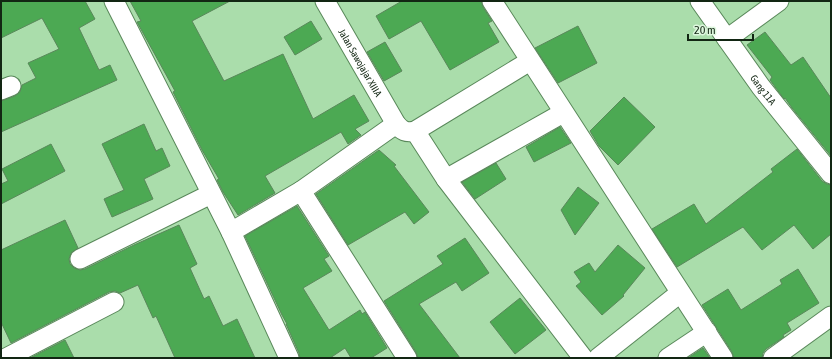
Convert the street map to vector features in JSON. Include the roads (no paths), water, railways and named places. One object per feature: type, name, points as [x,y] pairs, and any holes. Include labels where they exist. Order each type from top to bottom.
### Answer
[{"type":"street","points":[[114,1],[231,232],[289,358]]},
{"type":"street","name":"Jalan Sawojajar XIIIA","points":[[325,1],[396,124]]},
{"type":"street","points":[[492,1],[563,113],[707,332],[722,358]]},
{"type":"street","name":"Gang 11A","points":[[700,1],[761,87],[831,174]]},
{"type":"street","points":[[727,39],[779,1]]},
{"type":"street","points":[[231,232],[301,191],[396,124],[402,131],[408,133],[415,131],[530,61]]},
{"type":"street","points":[[446,179],[563,113]]},
{"type":"street","points":[[415,131],[446,179],[583,358]]},
{"type":"street","points":[[301,191],[407,358]]},
{"type":"street","points":[[80,259],[211,194]]},
{"type":"street","points":[[598,358],[680,293]]},
{"type":"street","points":[[1,350],[5,358],[114,302]]},
{"type":"street","points":[[773,358],[831,316]]},
{"type":"street","points":[[668,358],[707,332]]}]
